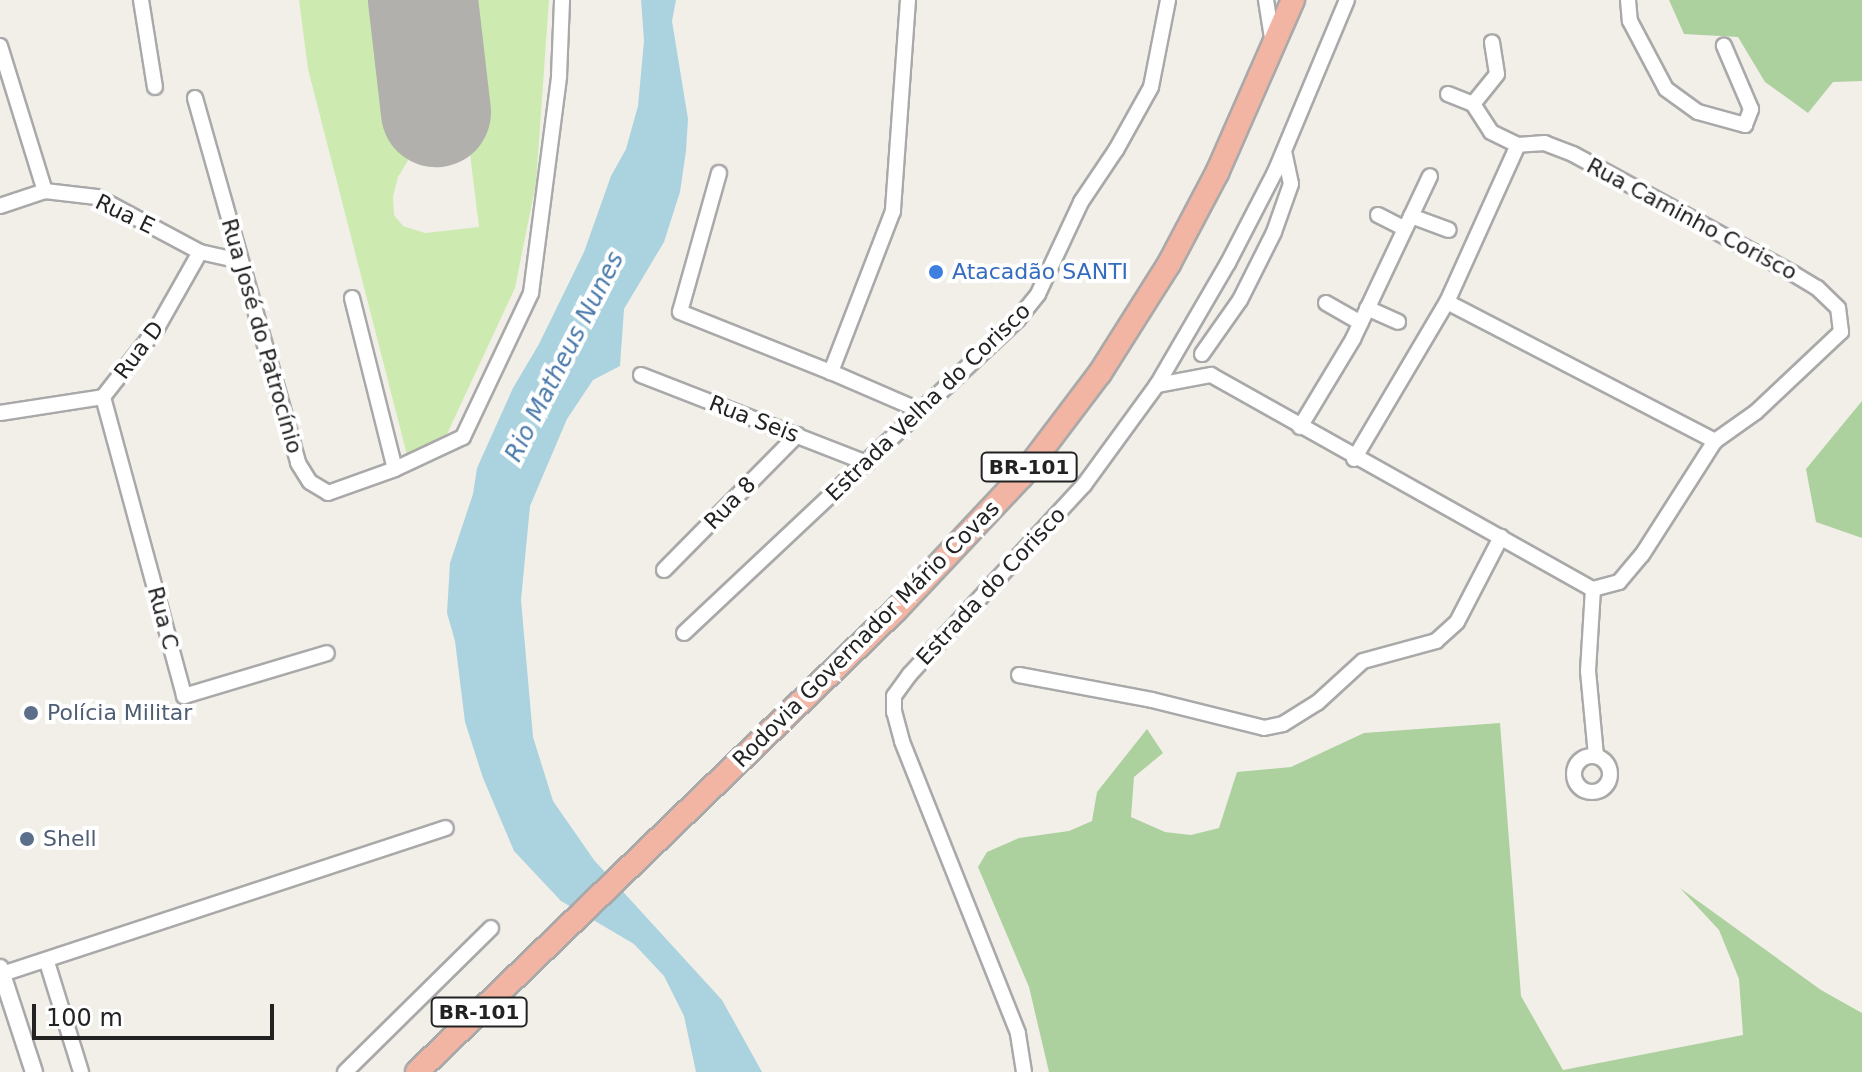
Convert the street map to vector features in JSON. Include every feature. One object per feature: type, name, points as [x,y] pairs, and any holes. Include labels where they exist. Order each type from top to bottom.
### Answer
[{"type":"highway","name":"Rodovia Governador Mário Covas","points":[[417,1072],[953,552],[1048,443],[1100,373],[1169,264],[1217,173],[1293,0]]},
{"type":"street","points":[[141,0],[155,87]]},
{"type":"street","name":"Rua José do Patrocínio","points":[[195,98],[298,463],[310,482],[328,493],[395,469],[463,437],[531,293],[559,76],[562,0]]},
{"type":"street","points":[[831,372],[893,211],[908,0]]},
{"type":"street","name":"Estrada Velha do Corisco","points":[[684,633],[1018,319],[1038,294],[1081,202],[1116,150],[1151,87],[1168,0]]},
{"type":"street","points":[[1266,0],[1271,20],[1272,48]]},
{"type":"street","name":"Estrada do Corisco","points":[[1024,1072],[1018,1033],[902,741],[894,712],[894,696],[910,674],[1062,510],[1157,385],[1192,327],[1284,151],[1347,0]]},
{"type":"street","points":[[1628,0],[1630,21],[1666,89],[1698,112],[1745,125],[1751,109],[1724,46]]},
{"type":"street","points":[[1473,104],[1497,74],[1492,42]]},
{"type":"street","points":[[0,46],[45,191]]},
{"type":"street","points":[[1354,459],[1447,302],[1518,145],[1491,132],[1473,104],[1448,94]]},
{"type":"street","name":"Rua Caminho Corisco","points":[[1518,145],[1545,143],[1573,154],[1794,274],[1817,288],[1838,308],[1841,332],[1756,412],[1715,441],[1642,555],[1619,582],[1593,589]]},
{"type":"street","points":[[1202,354],[1240,300],[1274,232],[1291,184],[1284,151]]},
{"type":"street","points":[[719,173],[680,312],[919,410]]},
{"type":"street","points":[[1300,427],[1361,323],[1430,176]]},
{"type":"street","name":"Rua E","points":[[0,206],[45,191],[97,197],[200,252],[240,261]]},
{"type":"street","points":[[1378,215],[1449,230]]},
{"type":"street","name":"Rua D","points":[[0,413],[103,397],[157,328],[200,252]]},
{"type":"street","points":[[352,298],[395,469]]},
{"type":"street","points":[[1447,302],[1715,441]]},
{"type":"street","points":[[1326,303],[1361,323]]},
{"type":"street","points":[[1367,308],[1398,322]]},
{"type":"street","points":[[1192,327],[1211,375],[1354,459],[1593,589],[1588,671],[1596,756]]},
{"type":"street","name":"Rua Seis","points":[[641,375],[867,463]]},
{"type":"street","points":[[1157,385],[1211,375]]},
{"type":"street","name":"Rua C","points":[[103,397],[184,696],[327,653]]},
{"type":"street","name":"Rua 8","points":[[664,570],[797,435]]},
{"type":"street","points":[[1019,675],[1152,700],[1264,728],[1283,724],[1317,703],[1363,661],[1436,641],[1457,622],[1501,537]]},
{"type":"street","points":[[34,1072],[1,971],[47,962],[446,828]]},
{"type":"street","points":[[345,1072],[491,928]]},
{"type":"street","points":[[47,962],[81,1072]]},
{"type":"green space","points":[[299,0],[395,0],[413,152],[398,177],[393,197],[394,215],[403,226],[425,233],[479,227],[451,0],[549,0],[536,183],[515,288],[447,434],[407,455],[308,69]]},
{"type":"green space","points":[[1669,0],[1862,0],[1862,81],[1833,82],[1808,113],[1765,82],[1738,37],[1684,34]]},
{"type":"green space","points":[[1862,401],[1862,538],[1816,522],[1806,469]]},
{"type":"green space","points":[[1500,723],[1521,996],[1563,1070],[1743,1035],[1739,979],[1719,930],[1680,888],[1821,990],[1862,1013],[1862,1072],[1049,1072],[1029,987],[978,867],[987,852],[1019,838],[1069,831],[1092,821],[1097,792],[1147,729],[1163,753],[1134,777],[1131,817],[1165,832],[1191,835],[1219,828],[1237,772],[1291,767],[1364,733]]},
{"type":"water","name":"Rio Matheus Nunes","points":[[641,0],[676,0],[672,21],[688,119],[680,192],[664,242],[624,309],[620,366],[593,380],[567,419],[530,506],[521,600],[533,737],[553,801],[594,860],[722,1000],[762,1072],[696,1072],[684,1016],[664,976],[634,944],[561,901],[514,851],[483,778],[465,722],[455,641],[447,613],[450,563],[473,494],[477,468],[513,388],[539,344],[584,252],[611,176],[626,149],[638,106],[644,41]]},
{"type":"runway","points":[[423,0],[436,112]]},
{"type":"place","name":"Atacadão SANTI","points":[[936,272]]},
{"type":"place","name":"Polícia Militar","points":[[31,713]]},
{"type":"place","name":"Shell","points":[[27,839]]}]
